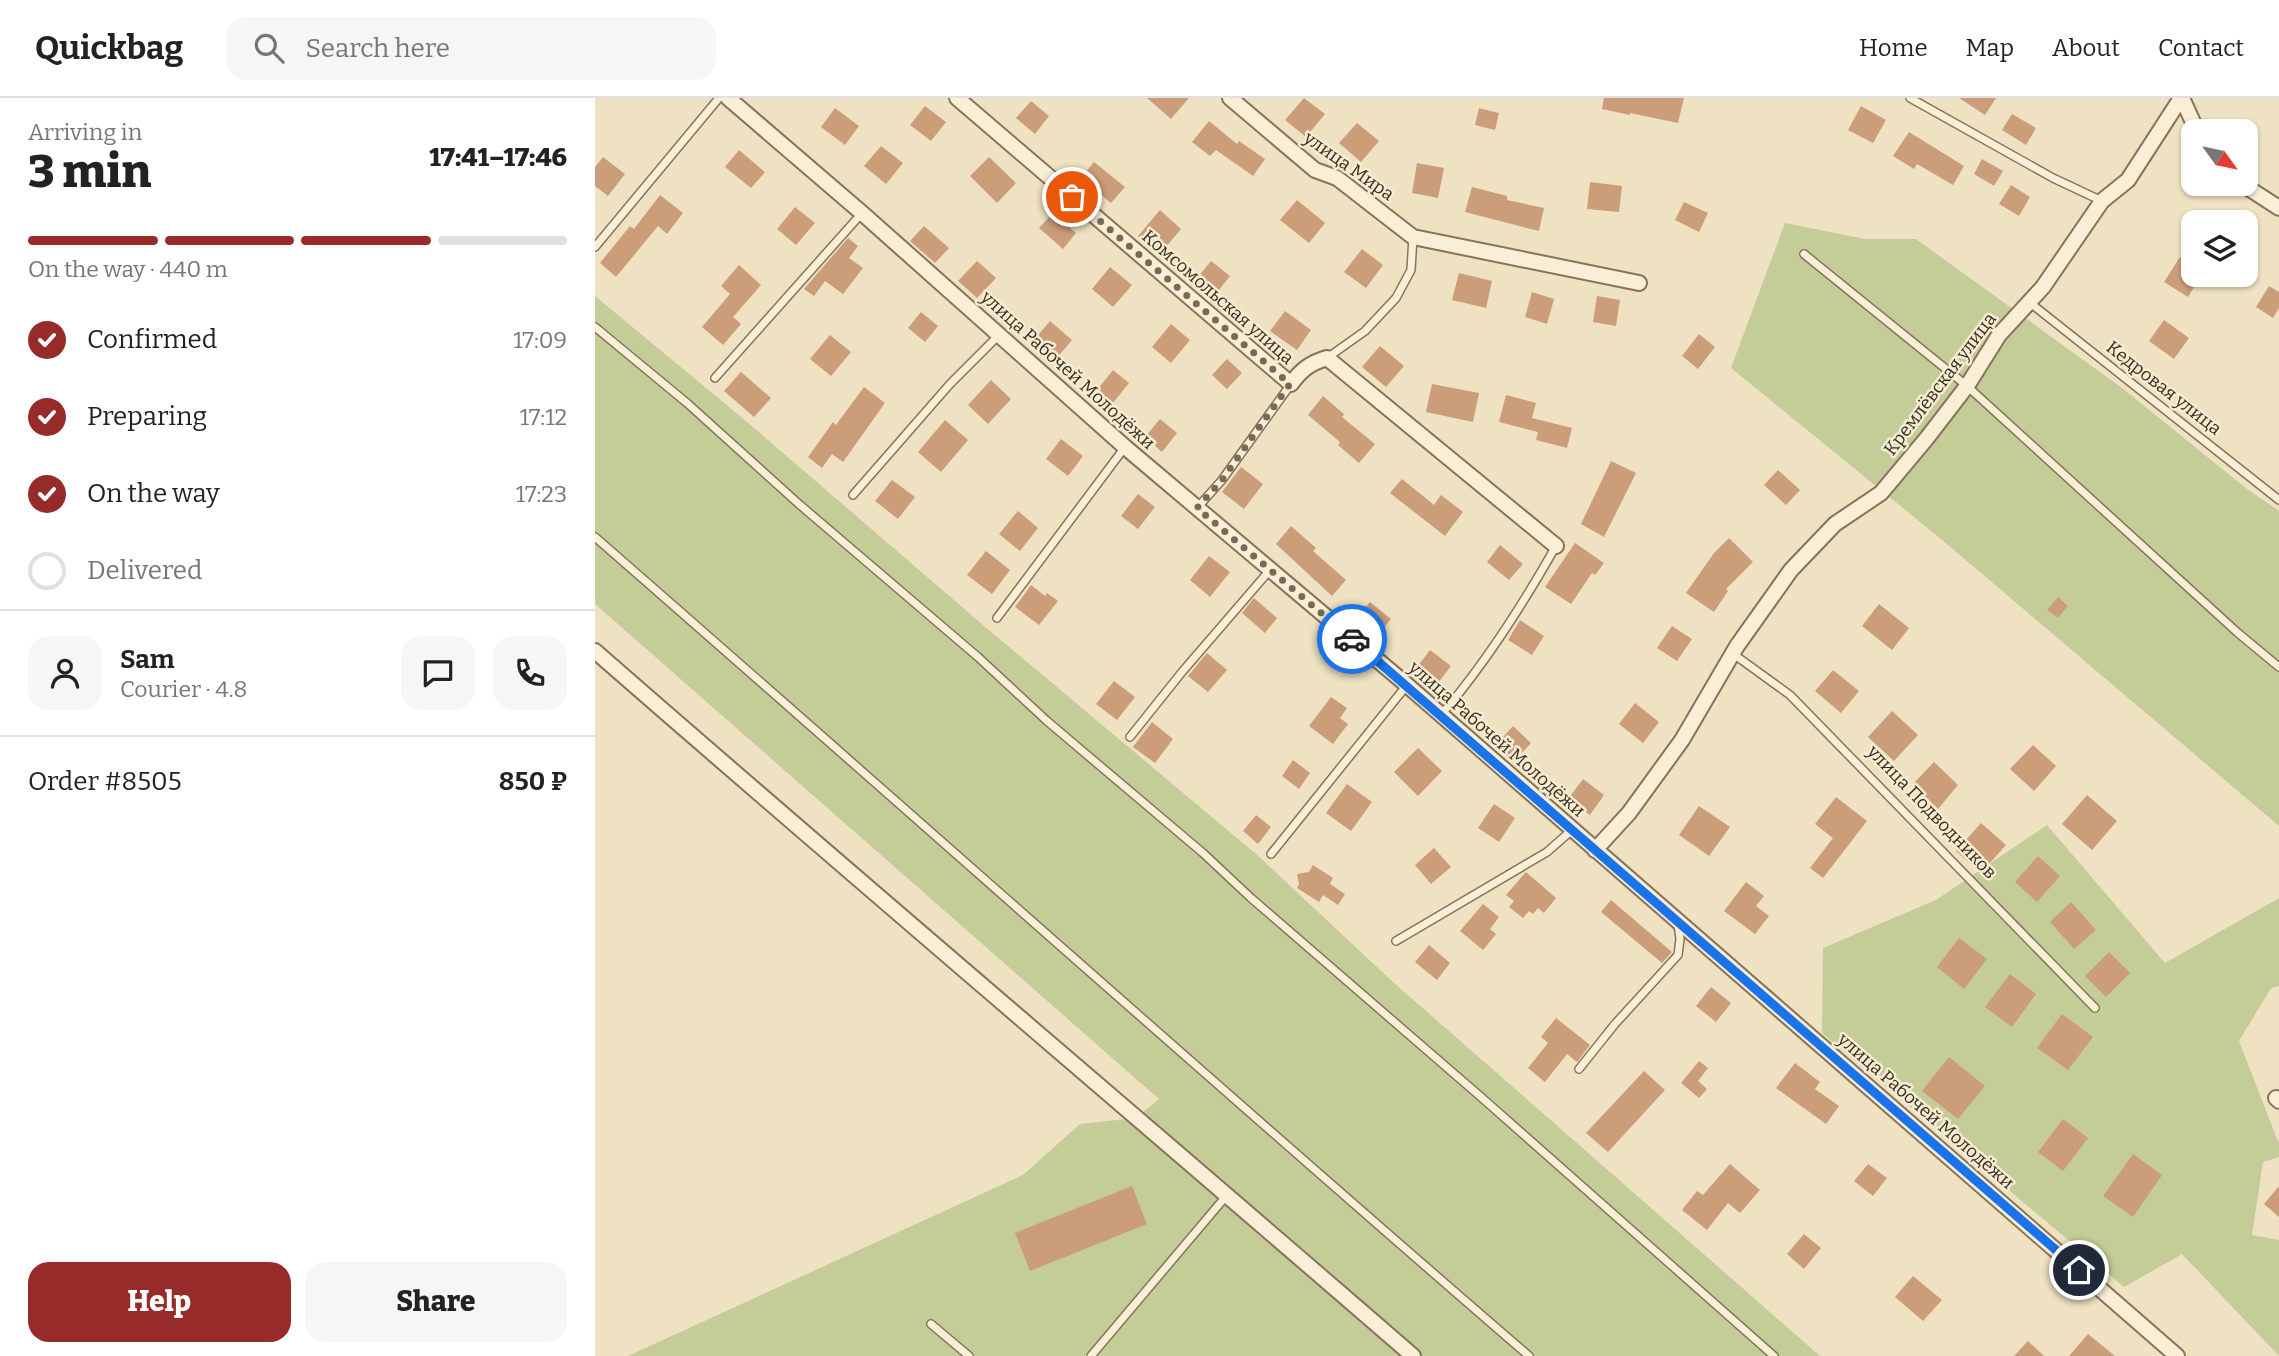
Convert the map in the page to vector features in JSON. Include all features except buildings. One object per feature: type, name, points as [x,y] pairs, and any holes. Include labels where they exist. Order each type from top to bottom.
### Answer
[{"type":"street","name":"улица Рабочей Молодёжи","points":[[728,98],[862,213],[1125,447],[1407,685],[2171,1354]]},
{"type":"street","name":"Комсомольская улица","points":[[957,98],[1290,384],[1312,362],[1328,358]]},
{"type":"street","name":"улица Мира","points":[[1230,98],[1315,170],[1337,178],[1413,237]]},
{"type":"street","points":[[2181,98],[2191,119]]},
{"type":"street","name":"Кремлёвская улица","points":[[1595,850],[1629,813],[1682,740],[1733,653],[1791,570],[1835,524],[1881,493],[1967,386],[1999,335],[2043,287],[2102,201],[2128,180],[2181,98]]},
{"type":"street","points":[[2258,194],[2279,208]]},
{"type":"street","points":[[1413,237],[1639,283]]},
{"type":"street","points":[[1328,358],[1556,546]]},
{"type":"street","points":[[595,651],[1413,1356]]},
{"type":"lane","points":[[595,247],[719,98]]},
{"type":"lane","points":[[1910,98],[2053,178],[2102,201]]},
{"type":"lane","points":[[715,377],[862,213]]},
{"type":"lane","points":[[1328,358],[1365,331],[1396,298],[1411,270],[1413,237]]},
{"type":"lane","points":[[1804,254],[1967,386],[2238,633],[2279,667]]},
{"type":"lane","name":"Кедровая улица","points":[[2029,301],[2279,500]]},
{"type":"lane","points":[[595,327],[687,403],[1106,772],[1203,853],[1774,1356]]},
{"type":"lane","points":[[853,495],[950,384],[999,335]]},
{"type":"lane","points":[[1197,508],[1229,471],[1290,384]]},
{"type":"lane","points":[[997,618],[1125,447]]},
{"type":"lane","points":[[595,537],[779,696],[1162,1037],[1529,1356]]},
{"type":"lane","points":[[1440,715],[1493,649],[1556,546]]},
{"type":"lane","points":[[1131,737],[1182,672],[1270,570]]},
{"type":"lane","name":"улица Подводников","points":[[1733,653],[1790,695],[2095,1008]]},
{"type":"lane","points":[[1271,854],[1407,685]]},
{"type":"lane","points":[[1396,941],[1547,852],[1572,831]]},
{"type":"lane","points":[[1579,1069],[1615,1024],[1678,955],[1681,939],[1678,921]]},
{"type":"lane","points":[[1091,1356],[1227,1195]]},
{"type":"lane","points":[[931,1324],[969,1356]]},
{"type":"green space","points":[[1785,223],[1865,239],[1916,239],[2122,388],[2247,489],[2279,511],[2279,826],[1941,539],[1731,368]]},
{"type":"green space","points":[[595,296],[1256,854],[1394,983],[1820,1356],[628,1356],[1023,1175],[1080,1124],[1136,1118],[1159,1099],[595,604]]},
{"type":"green space","points":[[2047,825],[2165,963],[2279,898],[2279,986],[2271,988],[2239,1041],[2279,1144],[2279,1157],[2263,1162],[2252,1235],[2279,1240],[2279,1356],[2182,1254],[2124,1287],[1822,1033],[1823,948],[1936,900]]},
{"type":"way so far","points":[[1072,197],[1290,384],[1257,434],[1197,508],[1352,639]]},
{"type":"route","points":[[1352,639],[2079,1270]]}]
